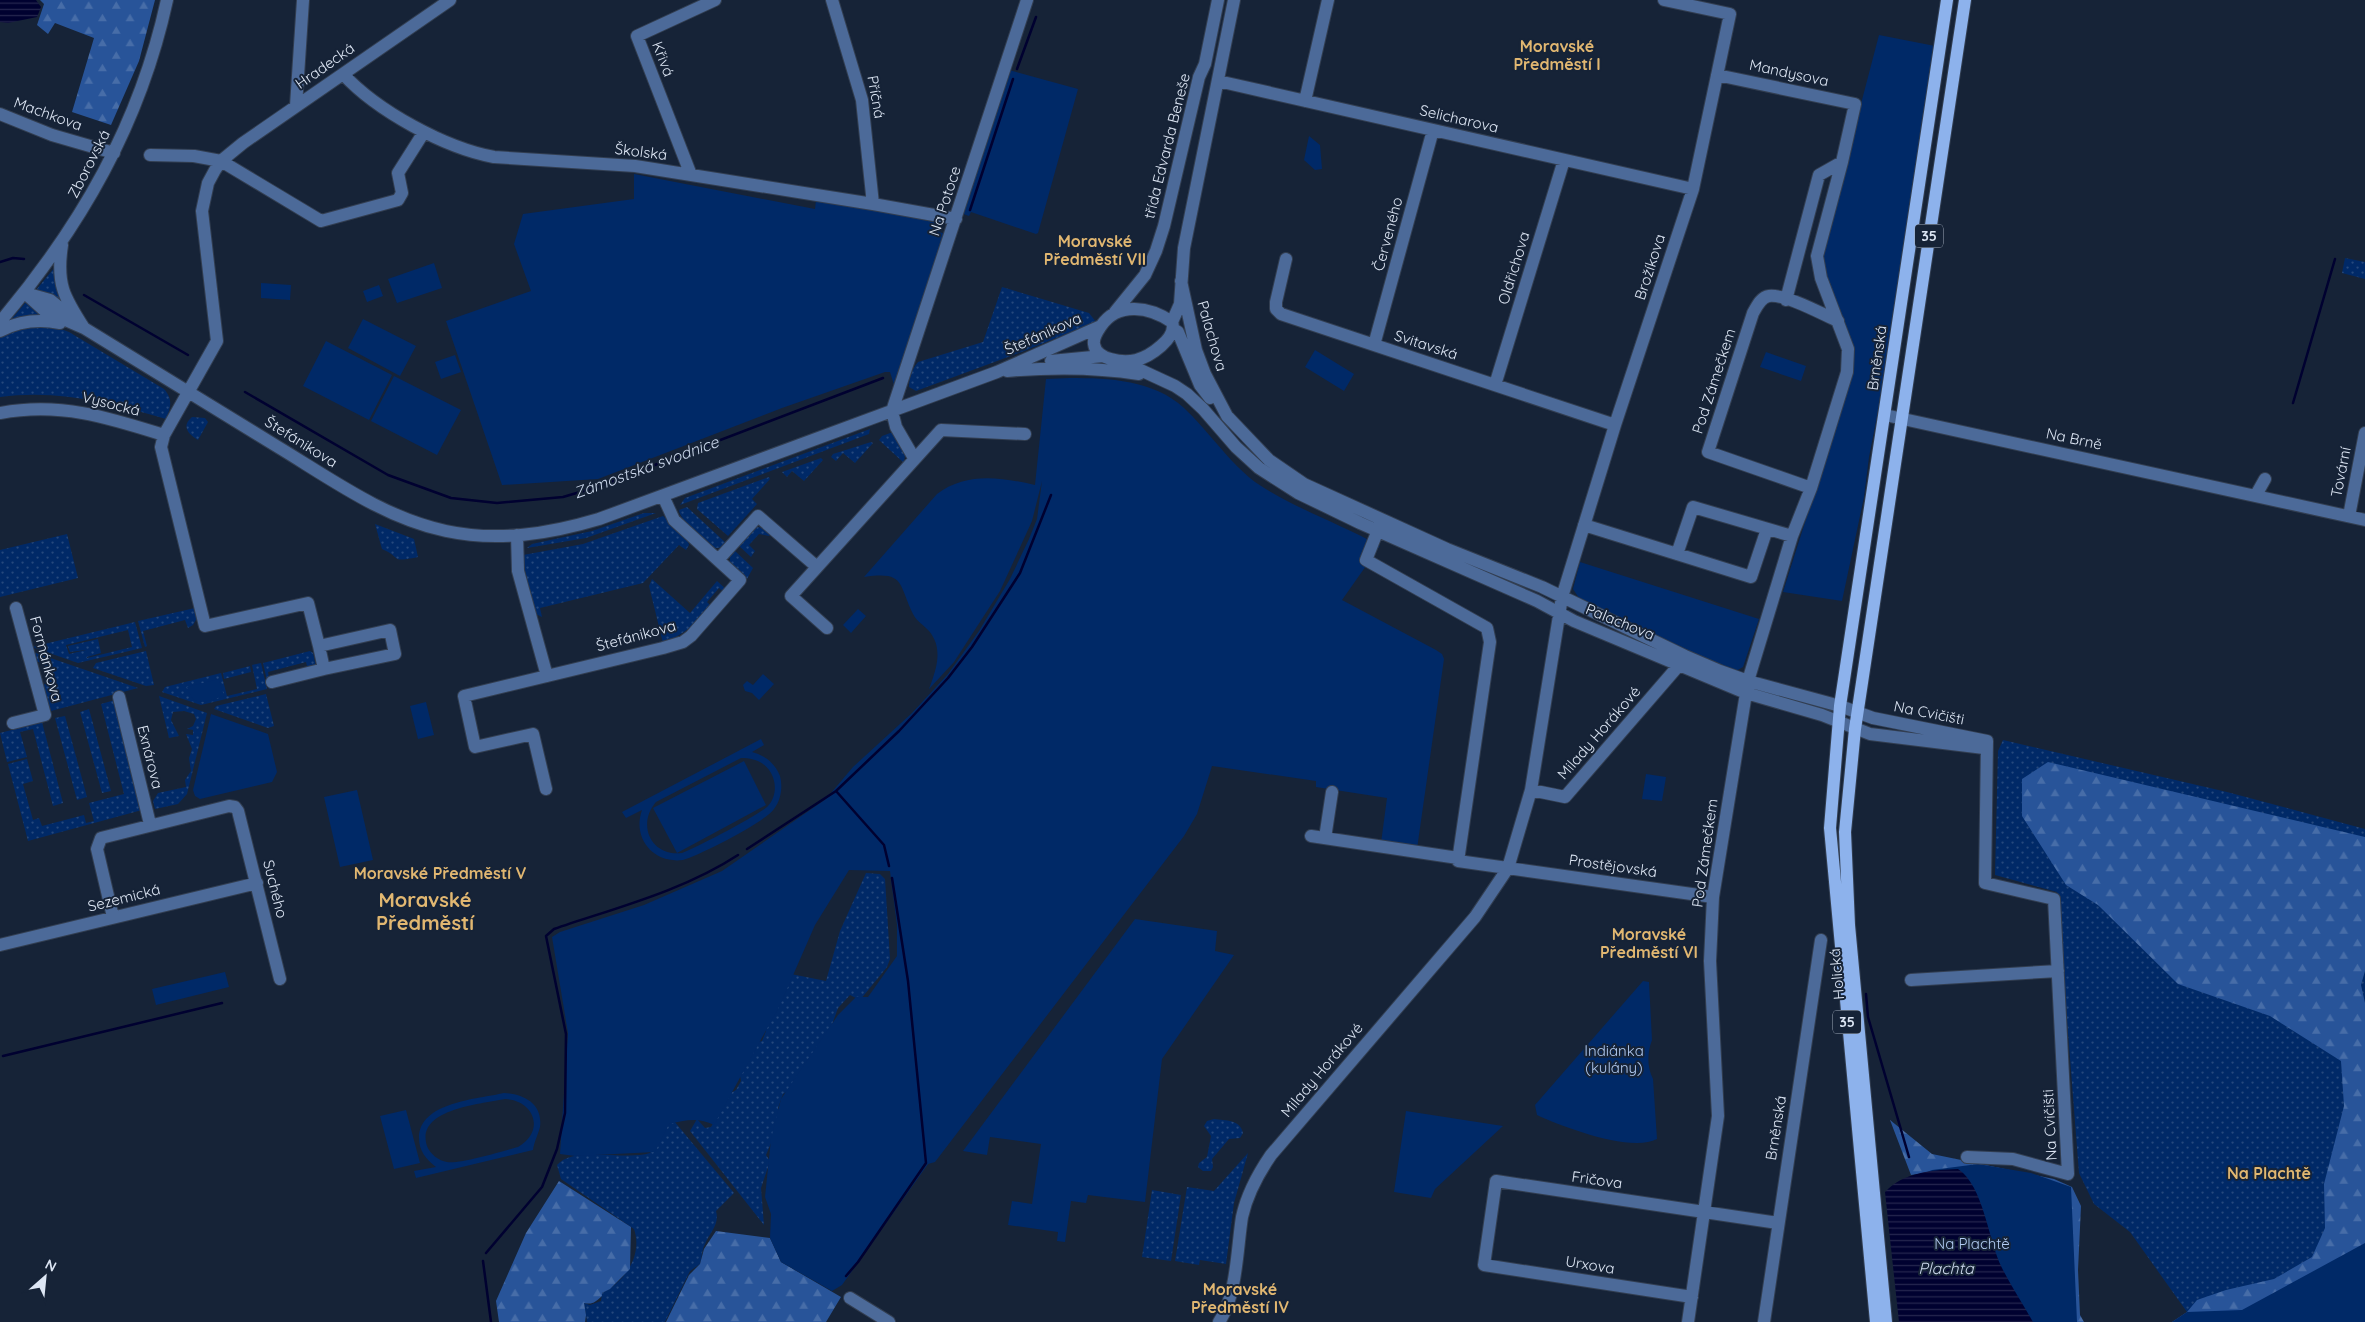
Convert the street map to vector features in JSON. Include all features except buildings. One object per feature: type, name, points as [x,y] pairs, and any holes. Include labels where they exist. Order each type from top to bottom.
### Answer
[{"type":"main road","name":"Brněnská","points":[[1838,721],[1946,0]]},
{"type":"main road","name":"35","points":[[1857,713],[1965,0]]},
{"type":"main road","name":"Holická","points":[[1857,713],[1845,832],[1849,925],[1886,1322]]},
{"type":"main road","name":"Holická","points":[[1838,721],[1830,828],[1876,1322]]},
{"type":"street","name":"Zborovská","points":[[0,322],[63,242],[114,153],[145,83],[160,33],[166,0]]},
{"type":"street","points":[[296,106],[303,0]]},
{"type":"street","name":"Hradecká","points":[[189,392],[217,341],[202,210],[208,183],[221,161],[243,143],[450,0]]},
{"type":"street","name":"Křivá","points":[[691,175],[637,36],[715,0]]},
{"type":"street","name":"Příčná","points":[[832,0],[862,100],[874,204]]},
{"type":"street","name":"Na Potoce","points":[[892,411],[1027,0]]},
{"type":"street","name":"třída Edvarda Beneše","points":[[1111,316],[1145,275],[1156,251],[1170,203],[1199,77],[1205,64],[1218,0]]},
{"type":"street","points":[[1227,416],[1200,385],[1178,332],[1172,325],[1155,312],[1138,308],[1126,309],[1111,316],[1094,337],[1094,344],[1099,354],[1121,361],[1146,357],[1166,340],[1172,325],[1180,304],[1184,248],[1234,0]]},
{"type":"street","points":[[1305,101],[1328,0]]},
{"type":"street","name":"Brožíkova","points":[[1562,597],[1615,425],[1693,189],[1730,14],[1664,0]]},
{"type":"street","name":"Školská","points":[[342,74],[358,90],[424,132],[457,147],[494,157],[635,166],[956,219]]},
{"type":"street","name":"Mandysova","points":[[1717,75],[1855,104]]},
{"type":"street","name":"Selicharova","points":[[1218,81],[1693,189]]},
{"type":"street","name":"Pod Zámečkem","points":[[1688,1322],[1718,1116],[1710,961],[1713,898],[1747,687],[1792,536],[1811,488],[1847,372],[1848,349],[1820,278],[1817,256],[1855,104]]},
{"type":"street","name":"Machkova","points":[[0,114],[52,135],[114,153]]},
{"type":"street","name":"Červeného","points":[[1374,345],[1433,130]]},
{"type":"street","points":[[150,155],[194,156],[221,161],[321,221],[398,200],[402,193],[398,173],[424,132]]},
{"type":"street","name":"Oldřichova","points":[[1495,385],[1564,160]]},
{"type":"street","points":[[1786,300],[1819,175],[1842,162]]},
{"type":"street","points":[[63,242],[59,273],[61,288],[68,304],[84,328]]},
{"type":"street","name":"Svitavská","points":[[1286,259],[1276,302],[1278,312],[1615,425]]},
{"type":"street","name":"Palachova","points":[[1181,281],[1196,350],[1205,374],[1227,416],[1252,446],[1285,472],[1380,526],[1562,597],[1747,687],[1840,706],[1857,713]]},
{"type":"street","name":"Štefánikova","points":[[24,293],[45,311],[84,328],[362,498],[421,524],[446,531],[474,535],[517,535],[566,528],[663,496],[997,372],[1101,326]]},
{"type":"street","name":"Pod Zámečkem","points":[[1811,488],[1708,452],[1753,312],[1760,301],[1769,296],[1786,300],[1838,321]]},
{"type":"street","name":"Štefánikova","points":[[0,331],[17,324],[36,321],[84,328]]},
{"type":"street","name":"Štefánikova","points":[[997,372],[1050,361],[1103,356]]},
{"type":"street","name":"Palachova","points":[[1121,361],[1187,394],[1203,409],[1236,447],[1278,481],[1380,526],[1558,612],[1680,664],[1747,687],[1855,729]]},
{"type":"street","points":[[997,372],[1059,368],[1106,370],[1156,377]]},
{"type":"street","points":[[189,392],[164,435],[161,447],[205,626],[308,602],[324,669]]},
{"type":"street","name":"Vysocká","points":[[0,413],[17,410],[66,409],[92,413],[164,435]]},
{"type":"street","points":[[892,411],[896,427],[914,458]]},
{"type":"street","name":"Na Brně","points":[[1885,415],[2365,520]]},
{"type":"street","points":[[827,628],[791,596],[941,430],[1025,434]]},
{"type":"street","name":"Tovární","points":[[2349,516],[2365,433]]},
{"type":"street","points":[[2256,495],[2265,479]]},
{"type":"street","name":"Štefánikova","points":[[546,789],[533,734],[475,746],[464,696],[683,642],[691,636],[740,580],[674,520],[663,496]]},
{"type":"street","points":[[1678,554],[1693,507],[1792,536]]},
{"type":"street","points":[[718,560],[758,516],[817,567]]},
{"type":"street","points":[[1584,525],[1751,577],[1767,529]]},
{"type":"street","points":[[1380,526],[1366,560],[1487,628],[1490,642],[1458,858]]},
{"type":"street","points":[[517,535],[518,571],[547,676]]},
{"type":"street","name":"Milady Horákové","points":[[1223,1320],[1232,1289],[1243,1215],[1253,1182],[1271,1155],[1475,917],[1508,868],[1531,790],[1558,612],[1562,597]]},
{"type":"street","name":"Formánkova","points":[[13,723],[45,716],[16,608]]},
{"type":"street","points":[[272,682],[395,654],[390,630],[319,646]]},
{"type":"street","name":"Milady Horákové","points":[[1531,790],[1565,797],[1680,664]]},
{"type":"street","name":"Exnárova","points":[[119,697],[150,824]]},
{"type":"street","name":"Na Cvičišti","points":[[1857,713],[1987,741],[1985,883],[2054,899],[2068,1174],[2013,1159],[1967,1157]]},
{"type":"street","name":"Na Cvičišti","points":[[1855,729],[1870,734],[1987,748]]},
{"type":"street","points":[[1326,838],[1332,792]]},
{"type":"street","name":"Suchého","points":[[150,824],[229,806],[235,807],[238,811],[257,883],[280,979]]},
{"type":"street","points":[[113,917],[97,849],[98,842],[104,836],[150,824]]},
{"type":"street","points":[[1311,836],[1458,858],[1458,861],[1508,868]]},
{"type":"street","name":"Prostějovská","points":[[1508,868],[1713,898]]},
{"type":"street","name":"Sezemická","points":[[0,945],[257,883]]},
{"type":"street","name":"Brněnská","points":[[1764,1322],[1821,940]]},
{"type":"street","points":[[1911,980],[2058,971]]},
{"type":"street","name":"Fričova","points":[[1484,1266],[1496,1181],[1778,1223]]},
{"type":"street","name":"Urxova","points":[[1484,1266],[1692,1297]]},
{"type":"street","points":[[850,1298],[889,1322]]},
{"type":"green space","points":[[40,0],[155,0],[139,61],[111,125],[72,112],[94,38],[55,23],[48,34],[37,25],[44,4]]},
{"type":"green space","points":[[1879,35],[1935,46],[1883,386],[1869,457],[1864,497],[1842,601],[1783,592],[1854,367],[1852,345],[1823,269],[1825,241]]},
{"type":"green space","points":[[1009,70],[1078,89],[1038,233],[1036,234],[971,212],[969,216],[961,213]]},
{"type":"green space","points":[[1309,136],[1320,145],[1322,169],[1315,170],[1304,160]]},
{"type":"green space","points":[[634,174],[815,209],[816,200],[893,213],[942,224],[939,232],[946,234],[895,388],[890,372],[885,372],[782,408],[598,479],[502,485],[446,321],[531,291],[514,244],[523,214],[634,199]]},
{"type":"green space","points":[[2345,258],[2365,262],[2365,279],[2342,273]]},
{"type":"green space","points":[[434,263],[442,288],[397,303],[388,279]]},
{"type":"green space","points":[[55,267],[56,284],[63,303],[36,290]]},
{"type":"green space","points":[[261,283],[291,285],[290,300],[261,298]]},
{"type":"green space","points":[[379,285],[383,296],[367,302],[363,291]]},
{"type":"green space","points":[[1002,287],[1089,313],[1096,322],[916,391],[909,387],[911,373],[918,362],[983,342]]},
{"type":"green space","points":[[26,302],[47,317],[10,321]]},
{"type":"green space","points":[[363,319],[416,346],[400,376],[348,348]]},
{"type":"green space","points":[[29,326],[61,329],[69,332],[164,389],[169,396],[170,403],[166,419],[105,403],[64,396],[22,395],[0,397],[0,336]]},
{"type":"green space","points":[[326,341],[392,375],[369,420],[303,386]]},
{"type":"green space","points":[[1315,350],[1354,374],[1344,391],[1305,367]]},
{"type":"green space","points":[[1766,352],[1806,366],[1801,381],[1760,367]]},
{"type":"green space","points":[[455,355],[461,372],[441,379],[435,362]]},
{"type":"green space","points":[[394,376],[461,410],[437,455],[371,421]]},
{"type":"green space","points":[[1070,378],[1130,382],[1145,386],[1172,399],[1188,411],[1231,460],[1255,482],[1301,508],[1380,546],[1342,600],[1436,650],[1442,654],[1444,659],[1417,849],[1381,843],[1387,798],[1316,787],[1316,781],[1212,766],[1197,814],[1184,836],[935,1162],[928,1164],[842,1285],[832,1291],[781,1262],[770,1238],[771,1214],[765,1197],[771,1139],[781,1099],[838,1015],[856,997],[868,997],[897,956],[897,925],[890,871],[849,870],[815,925],[780,1005],[714,1125],[697,1120],[686,1120],[669,1124],[655,1152],[575,1156],[560,1154],[568,1033],[552,937],[560,932],[644,905],[722,871],[826,799],[853,767],[912,713],[948,674],[979,631],[1010,579],[1037,519],[1042,481],[1032,521],[1000,591],[954,662],[929,689],[937,660],[934,638],[915,617],[902,587],[894,578],[887,576],[864,577],[937,494],[948,487],[972,479],[984,478],[1035,485],[1046,379]]},
{"type":"green space","points":[[192,417],[205,418],[208,422],[198,440],[191,435],[186,427]]},
{"type":"green space","points":[[870,429],[869,434],[680,505],[685,498]]},
{"type":"green space","points":[[893,432],[905,455],[904,463],[879,440],[882,436]]},
{"type":"green space","points":[[873,443],[855,463],[843,453],[836,461],[831,457],[833,454]]},
{"type":"green space","points":[[821,458],[823,460],[804,481],[792,471],[787,477],[782,472]]},
{"type":"green space","points":[[769,477],[770,479],[752,499],[757,504],[728,536],[697,509],[698,503]]},
{"type":"green space","points":[[687,507],[727,544],[716,548],[700,538],[688,526],[680,514],[679,510]]},
{"type":"green space","points":[[644,513],[656,513],[586,538],[527,548],[532,544],[592,531]]},
{"type":"green space","points":[[663,516],[687,537],[689,545],[686,550],[679,545],[643,583],[540,608],[542,617],[536,614],[522,559],[523,555],[583,544]]},
{"type":"green space","points":[[375,524],[414,539],[418,557],[403,560],[397,559],[382,549]]},
{"type":"green space","points":[[756,527],[764,528],[772,533],[769,536],[759,534],[749,545],[755,551],[751,557],[738,545]]},
{"type":"green space","points":[[67,534],[78,578],[0,597],[0,550]]},
{"type":"green space","points":[[734,550],[753,568],[747,579],[730,562],[730,556]]},
{"type":"green space","points":[[1580,562],[1759,619],[1743,667],[1736,671],[1679,647],[1579,598],[1573,589]]},
{"type":"green space","points":[[652,579],[690,613],[717,581],[727,590],[725,593],[719,588],[707,602],[712,607],[706,613],[684,632],[663,643],[649,586]]},
{"type":"green space","points":[[195,608],[197,618],[193,625],[188,628],[185,620],[143,631],[147,646],[145,647],[138,621]]},
{"type":"green space","points":[[858,609],[866,616],[851,633],[843,625]]},
{"type":"green space","points":[[135,622],[142,648],[78,663],[32,647]],"holes":[[[128,630],[132,647],[87,658],[101,653],[98,639],[68,646],[70,652],[86,650],[69,654],[66,645]]]},
{"type":"green space","points":[[30,651],[138,688],[51,711],[44,708],[39,688],[49,681],[44,663],[32,661]]},
{"type":"green space","points":[[146,651],[154,685],[146,686],[93,668],[96,663]]},
{"type":"green space","points":[[310,651],[313,653],[316,667],[308,670],[306,662],[268,672],[271,688],[269,689],[263,663]]},
{"type":"green space","points":[[261,663],[267,689],[201,705],[162,692],[165,687],[221,673],[227,696],[257,689],[252,665]]},
{"type":"green space","points":[[250,666],[251,672],[224,679],[223,673]]},
{"type":"green space","points":[[763,674],[774,684],[759,700],[752,693],[745,691],[743,685],[747,681],[753,685]]},
{"type":"green space","points":[[219,679],[224,696],[212,700],[197,701],[190,694],[187,687]]},
{"type":"green space","points":[[266,694],[274,726],[268,728],[214,709],[216,706]]},
{"type":"green space","points":[[159,696],[207,713],[187,794],[178,804],[155,809],[153,801],[158,793],[186,787],[185,780],[191,771],[189,758],[192,749],[186,734],[193,735],[193,730],[187,729],[193,726],[196,719],[194,714],[184,711],[173,712],[171,720],[179,736],[169,738]]},
{"type":"green space","points":[[115,700],[142,810],[28,841],[8,764],[27,759],[33,781],[23,784],[33,820],[39,818],[42,826],[84,815],[86,823],[94,821],[89,803],[124,794],[101,704]]},
{"type":"green space","points":[[426,702],[434,735],[418,739],[410,706]]},
{"type":"green space","points":[[89,709],[111,791],[102,793],[80,712]]},
{"type":"green space","points":[[211,714],[268,734],[277,772],[272,782],[200,799],[195,796],[193,790]]},
{"type":"green space","points":[[65,716],[87,797],[77,800],[55,718]]},
{"type":"green space","points":[[42,722],[63,803],[53,806],[33,729],[20,732],[27,757],[7,762],[0,733]]},
{"type":"green space","points":[[761,739],[764,745],[752,752],[769,760],[775,767],[781,780],[780,798],[768,815],[731,838],[683,860],[663,858],[648,847],[640,830],[642,810],[626,818],[622,812]],"holes":[[[741,758],[762,763],[771,773],[775,790],[773,799],[768,806],[727,831],[682,853],[671,853],[655,845],[650,838],[647,820],[656,802]]]},
{"type":"green space","points":[[2003,740],[2227,792],[2365,829],[2365,1243],[2242,1310],[2187,1312],[2130,1232],[2094,1204],[2079,1173],[2057,892],[1995,875],[1998,751]]},
{"type":"green space","points":[[744,761],[766,805],[677,853],[653,808]]},
{"type":"green space","points":[[2048,762],[2365,837],[2365,971],[2361,985],[2365,1003],[2365,1322],[2172,1322],[2187,1312],[2197,1300],[2226,1290],[2274,1279],[2312,1257],[2325,1228],[2324,1184],[2344,1106],[2341,1061],[2270,1016],[2178,984],[2098,905],[2066,885],[2022,816],[2022,779]]},
{"type":"green space","points":[[1646,774],[1666,777],[1662,801],[1642,799]]},
{"type":"green space","points":[[357,790],[373,860],[340,867],[324,797]]},
{"type":"green space","points":[[866,873],[880,874],[885,879],[890,959],[887,967],[860,1000],[850,995],[838,1008],[830,1030],[797,1086],[783,1094],[778,1108],[785,1124],[774,1136],[766,1155],[770,1161],[761,1188],[764,1225],[690,1131],[697,1119],[705,1128],[711,1127],[729,1094],[736,1090],[741,1081],[739,1070],[754,1043],[762,1041],[766,1031],[764,1023],[791,974],[826,981],[840,931]]},
{"type":"green space","points":[[1135,919],[1217,931],[1215,951],[1234,955],[1162,1059],[1145,1202],[1088,1195],[1086,1203],[1071,1201],[1065,1242],[1057,1241],[1058,1232],[1008,1225],[1012,1201],[1032,1204],[1041,1144],[990,1137],[987,1155],[963,1151]]},
{"type":"green space","points":[[225,972],[229,987],[156,1005],[152,989]]},
{"type":"green space","name":"Indiánka (kulány)","points":[[1643,981],[1649,982],[1652,1040],[1648,1060],[1653,1079],[1657,1139],[1631,1143],[1614,1141],[1580,1132],[1537,1115],[1535,1105]]},
{"type":"green space","points":[[504,1093],[525,1098],[535,1106],[540,1119],[540,1127],[533,1150],[416,1178],[414,1171],[436,1167],[424,1154],[419,1143],[422,1126],[429,1117],[452,1104]],"holes":[[[505,1099],[515,1101],[529,1110],[533,1117],[534,1125],[532,1133],[527,1140],[518,1147],[453,1162],[438,1159],[428,1149],[426,1134],[431,1124],[440,1116],[452,1110],[481,1103]]]},
{"type":"green space","points":[[406,1110],[420,1163],[394,1169],[380,1116]]},
{"type":"green space","points":[[1406,1111],[1503,1126],[1435,1189],[1431,1198],[1394,1192]]},
{"type":"green space","points":[[1214,1119],[1236,1123],[1243,1133],[1240,1138],[1229,1139],[1212,1159],[1213,1167],[1211,1171],[1203,1171],[1198,1167],[1199,1163],[1207,1157],[1211,1136],[1204,1126],[1207,1121]]},
{"type":"green space","points":[[1890,1120],[1932,1154],[2054,1179],[2072,1187],[2081,1206],[2078,1270],[2080,1315],[2084,1322],[2033,1322],[1945,1170],[1911,1175]]},
{"type":"green space","points":[[674,1121],[734,1193],[716,1211],[717,1221],[704,1246],[700,1264],[690,1271],[665,1322],[587,1322],[584,1303],[590,1305],[601,1301],[602,1293],[625,1275],[634,1258],[636,1239],[634,1229],[561,1179],[557,1165],[565,1159],[575,1156],[639,1155],[650,1153],[664,1126]]},
{"type":"green space","points":[[1248,1153],[1234,1203],[1226,1264],[1200,1260],[1199,1265],[1175,1261],[1187,1187],[1214,1191]]},
{"type":"green space","name":"Na Plachtě","points":[[1978,1164],[2031,1173],[2071,1187],[2077,1322],[1900,1322],[1900,1183],[1932,1170]]},
{"type":"green space","points":[[559,1181],[631,1227],[630,1269],[610,1289],[602,1293],[602,1296],[596,1301],[590,1304],[584,1303],[585,1322],[499,1322],[496,1301],[526,1233]]},
{"type":"green space","points":[[1152,1190],[1181,1195],[1171,1261],[1142,1257]]},
{"type":"green space","points":[[716,1231],[770,1238],[781,1262],[841,1297],[826,1322],[666,1322],[689,1275],[700,1264],[704,1249]]},
{"type":"green space","points":[[2365,1243],[2365,1322],[2172,1322],[2187,1312],[2242,1310]]},
{"type":"water","points":[[0,0],[36,0],[41,7],[37,17],[8,23],[0,22]]},
{"type":"water","name":"Plachta","points":[[1958,1169],[1967,1177],[1974,1188],[1985,1215],[1997,1257],[2009,1282],[2033,1322],[1899,1322],[1885,1192],[1901,1180],[1919,1173]]},
{"type":"waterway","name":"Zámostská svodnice","points":[[1017,69],[1036,17]]},
{"type":"waterway","name":"Zámostská svodnice","points":[[970,210],[1013,79]]},
{"type":"waterway","name":"Zámostská svodnice","points":[[0,262],[13,258],[24,259]]},
{"type":"waterway","points":[[2293,403],[2335,259]]},
{"type":"waterway","name":"Zámostská svodnice","points":[[84,295],[188,355]]},
{"type":"waterway","name":"Zámostská svodnice","points":[[245,392],[388,475],[451,498],[497,503],[563,497],[597,487],[883,378]]},
{"type":"waterway","points":[[747,849],[836,791],[899,731],[948,678],[972,647],[1020,573],[1051,495]]},
{"type":"waterway","points":[[836,791],[884,845],[889,866]]},
{"type":"waterway","points":[[486,1253],[542,1187],[557,1149],[565,1113],[566,1034],[546,936],[554,929],[672,889],[717,868],[738,855]]},
{"type":"waterway","points":[[846,1276],[858,1262],[926,1163],[908,981],[892,878]]},
{"type":"waterway","points":[[1866,994],[1868,1017],[1909,1157]]},
{"type":"waterway","points":[[3,1056],[222,1003]]},
{"type":"waterway","points":[[483,1261],[491,1322]]},
{"type":"district","name":"Moravské Předměstí I","points":[[1557,55]]},
{"type":"district","name":"Moravské Předměstí VII","points":[[1095,250]]},
{"type":"district","name":"Moravské Předměstí V","points":[[440,873]]},
{"type":"district","name":"Moravské Předměstí","points":[[425,912]]},
{"type":"district","name":"Moravské Předměstí VI","points":[[1649,943]]},
{"type":"district","name":"Na Plachtě","points":[[2269,1173]]},
{"type":"district","name":"Moravské Předměstí IV","points":[[1240,1298]]}]
